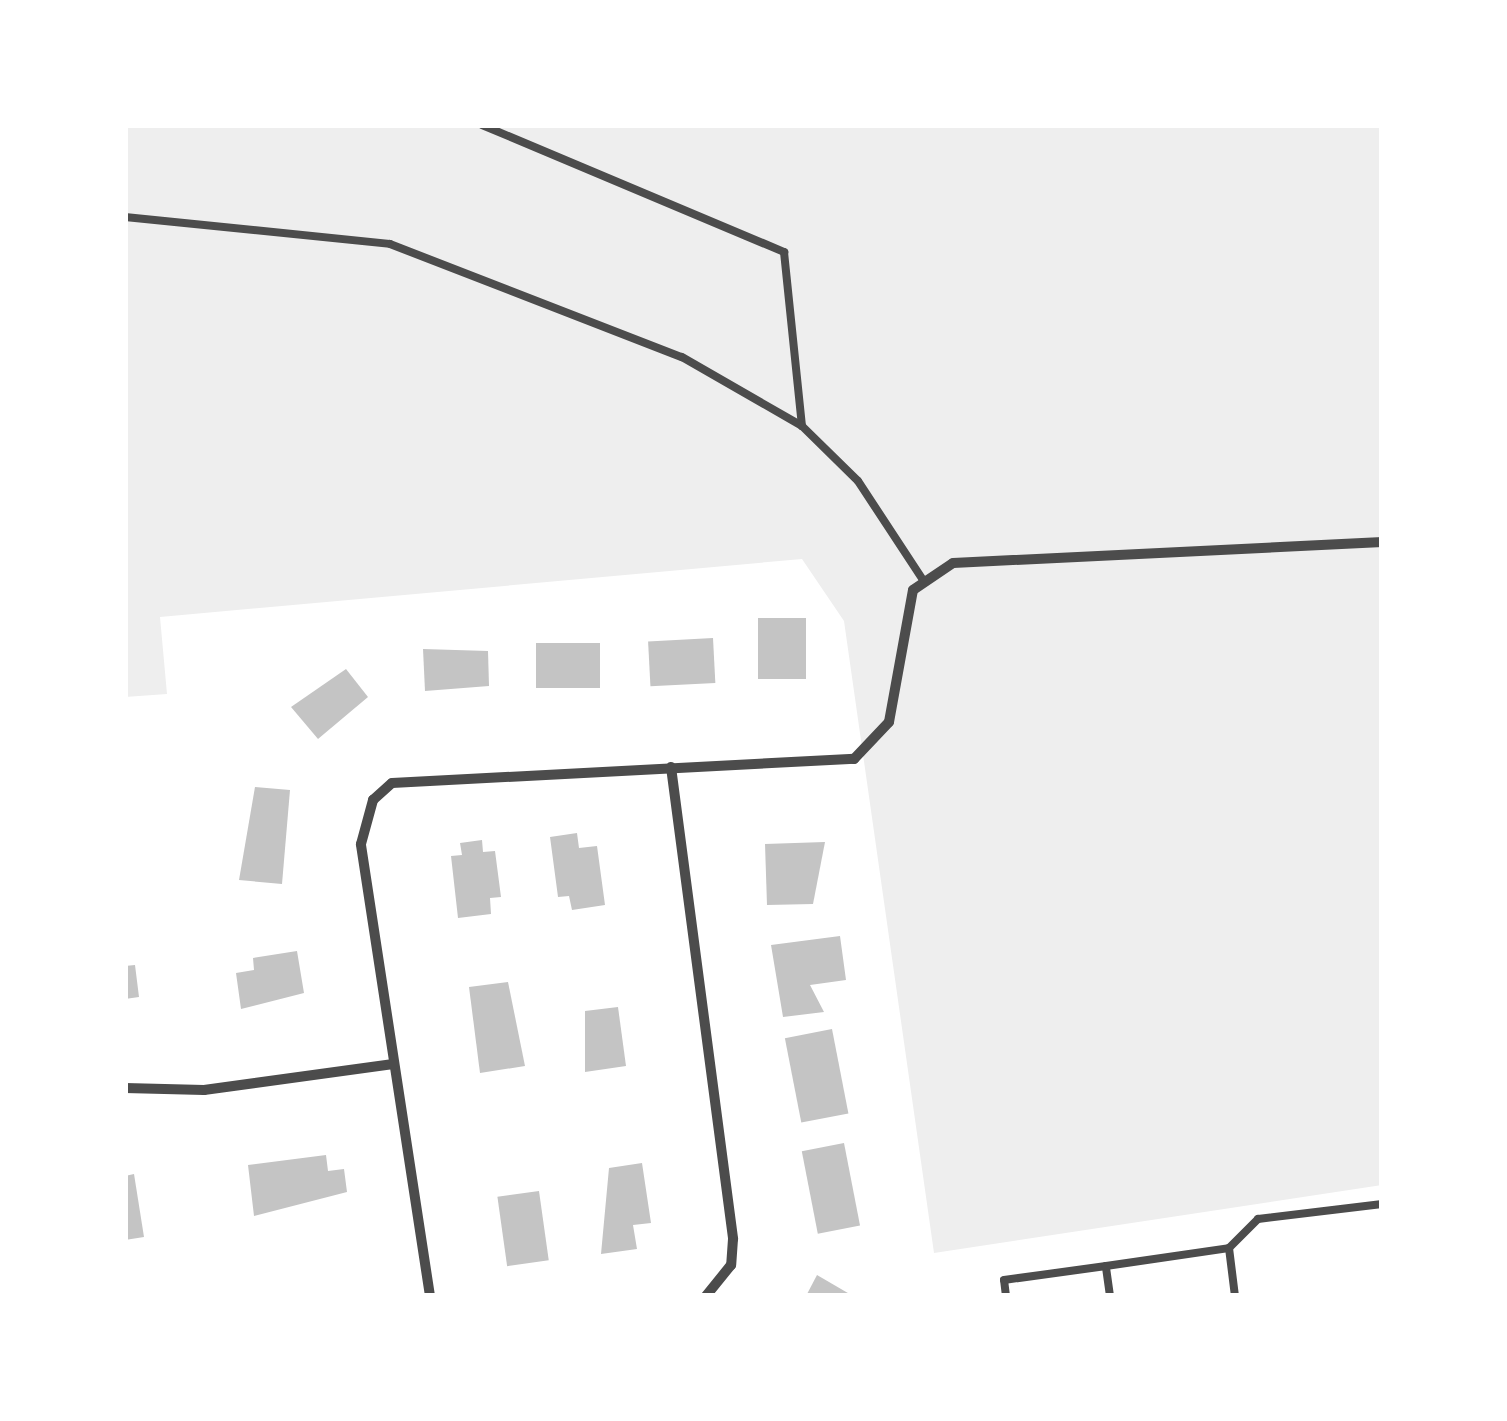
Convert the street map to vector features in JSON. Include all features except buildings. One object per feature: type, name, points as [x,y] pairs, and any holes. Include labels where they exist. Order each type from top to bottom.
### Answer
[{"type":"street","points":[[430,1296],[361,844],[373,800],[412,776],[838,762],[867,751],[890,722],[904,611],[923,580],[976,561],[1382,542]]},
{"type":"street","points":[[671,767],[733,1239],[731,1265],[706,1296]]},
{"type":"street","points":[[125,1088],[204,1090],[394,1064]]},
{"type":"lane","points":[[482,125],[784,252],[802,426]]},
{"type":"lane","points":[[125,217],[390,244],[682,357],[802,426],[858,481],[923,580]]},
{"type":"lane","points":[[1006,1296],[1004,1280],[1229,1248],[1258,1218],[1382,1204]]},
{"type":"lane","points":[[1229,1248],[1234,1296]]},
{"type":"lane","points":[[1106,1266],[1110,1296]]},
{"type":"shaded area","points":[[125,125],[1382,125],[1382,1185],[934,1253],[844,621],[802,559],[160,617],[167,694],[125,697]]}]
